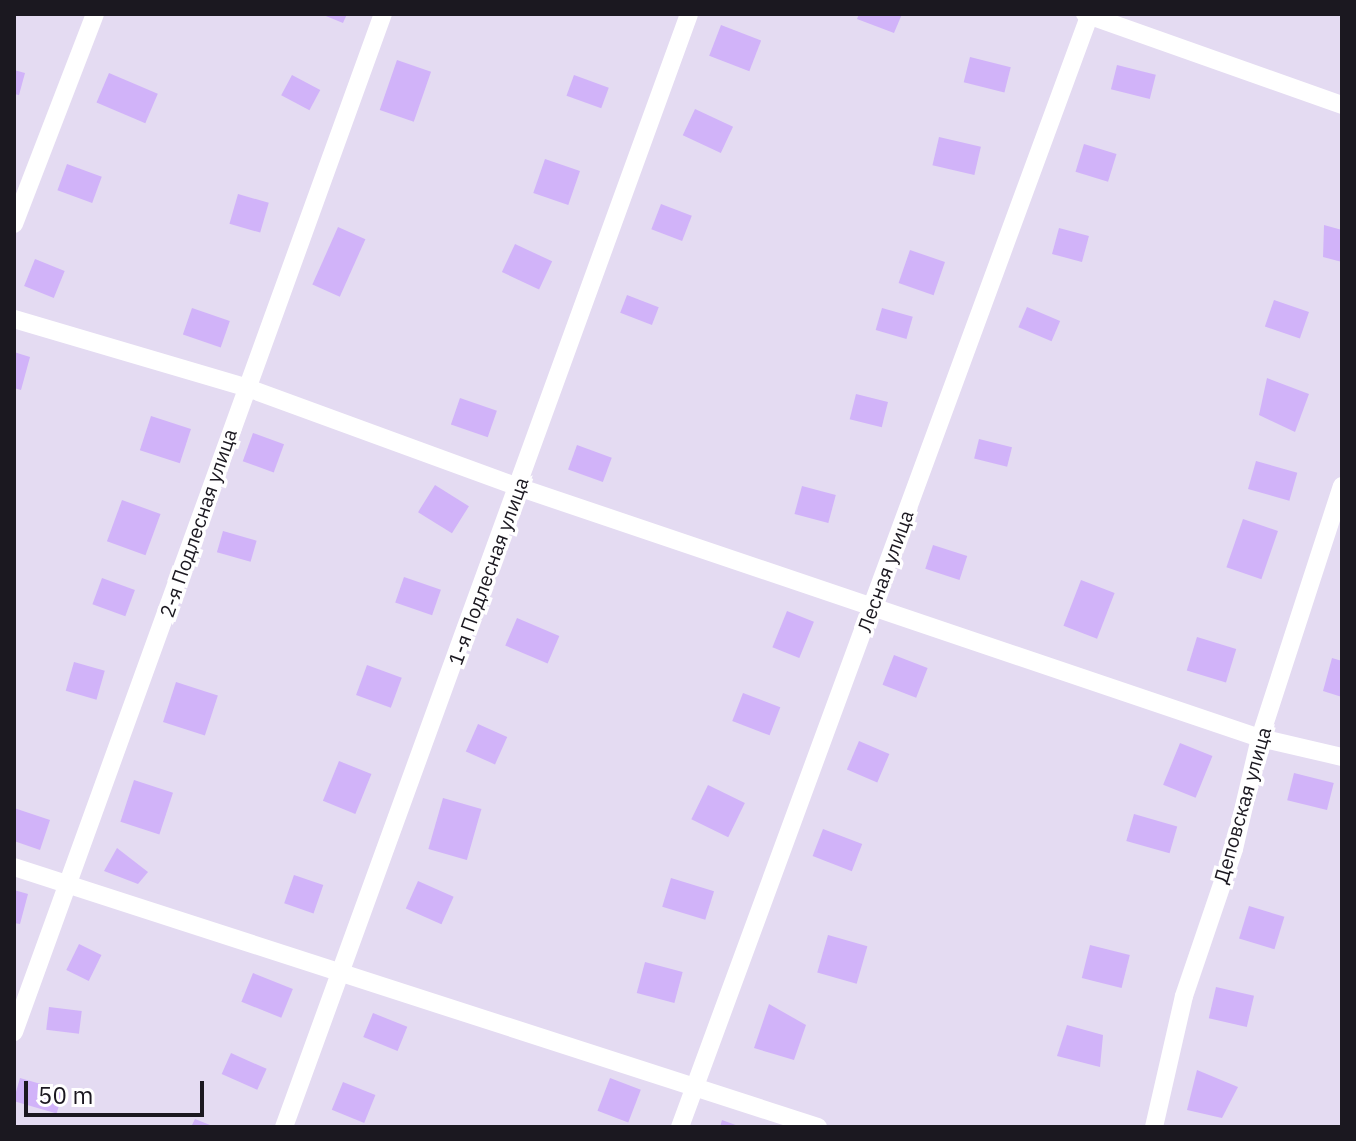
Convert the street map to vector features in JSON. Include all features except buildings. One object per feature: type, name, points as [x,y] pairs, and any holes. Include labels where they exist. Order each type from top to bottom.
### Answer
[{"type":"street","points":[[14,224],[95,14]]},
{"type":"street","name":"2-я Подлесная улица","points":[[14,1032],[71,885],[245,387],[383,14]]},
{"type":"street","name":"1-я Подлесная улица","points":[[284,1127],[342,975],[689,14]]},
{"type":"street","points":[[1088,15],[1342,105]]},
{"type":"street","name":"Лесная улица","points":[[680,1127],[1088,15]]},
{"type":"street","points":[[14,319],[245,387],[518,487],[873,604],[1260,738],[1342,757]]},
{"type":"street","name":"Деповская улица","points":[[1154,1127],[1184,996],[1234,849],[1260,738],[1342,486]]},
{"type":"street","points":[[14,867],[818,1127]]}]
